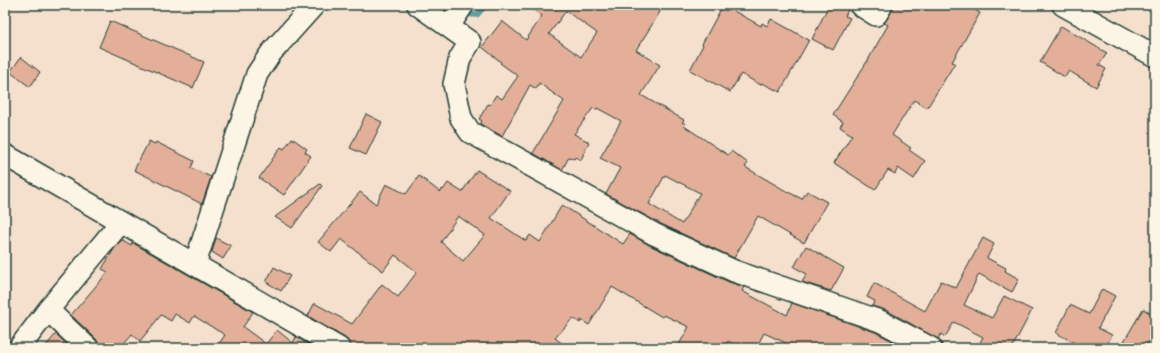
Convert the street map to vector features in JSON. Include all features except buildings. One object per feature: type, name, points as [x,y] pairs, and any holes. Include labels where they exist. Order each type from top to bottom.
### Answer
[{"type":"street","points":[[195,264],[258,74],[271,53],[314,5]]},
{"type":"street","points":[[418,5],[470,42],[460,58],[454,84],[461,118],[470,132],[654,234],[734,271],[880,321],[931,348]]},
{"type":"street","points":[[449,26],[464,5]]},
{"type":"street","points":[[860,5],[876,15],[882,5]]},
{"type":"street","points":[[1063,5],[1155,56]]},
{"type":"street","points":[[5,155],[339,348]]},
{"type":"street","points":[[19,348],[48,310],[121,222]]},
{"type":"street","points":[[48,310],[88,348]]},
{"type":"waterway","points":[[437,5],[452,14]]},
{"type":"waterway","points":[[462,14],[477,15],[486,5]]}]
